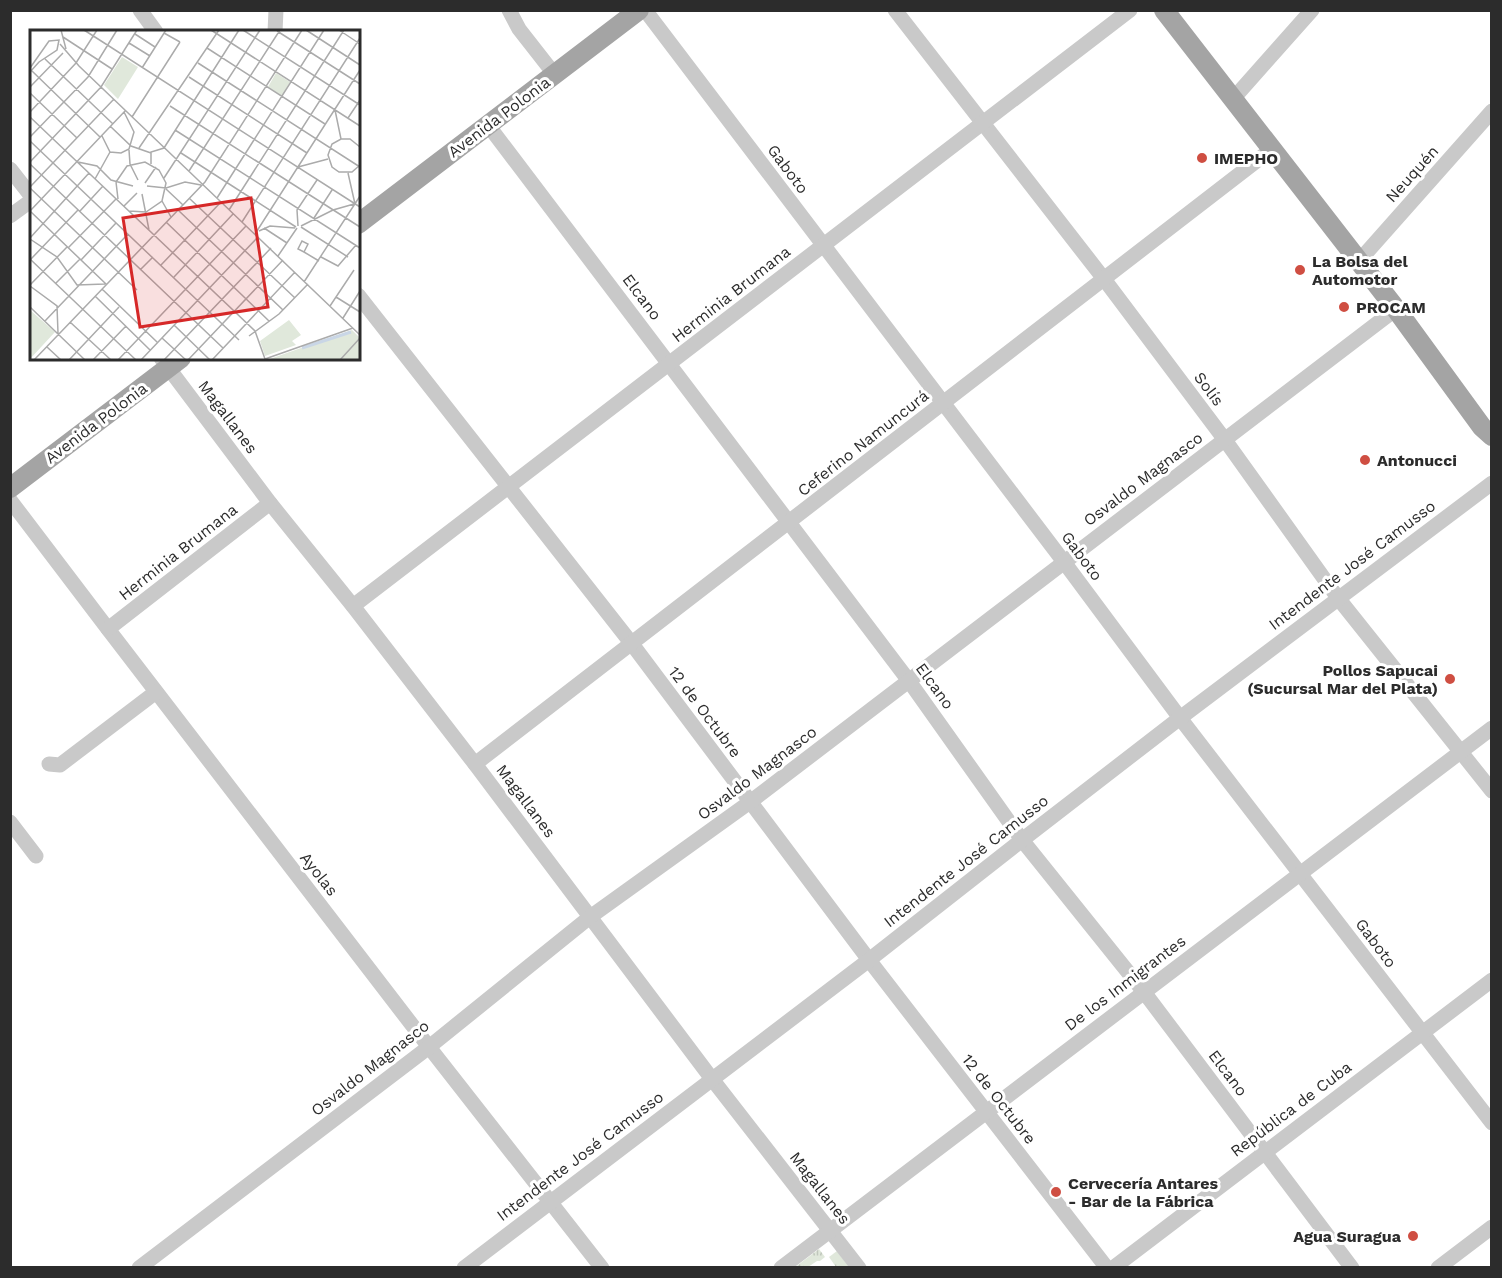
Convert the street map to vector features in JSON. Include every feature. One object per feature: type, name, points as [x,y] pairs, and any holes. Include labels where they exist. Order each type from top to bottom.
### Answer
[{"type":"main road","name":"Avenida Polonia","points":[[360,222],[639,10]]},
{"type":"main road","points":[[1164,10],[1488,427],[1491,447]]},
{"type":"main road","name":"Avenida Polonia","points":[[10,488],[170,362]]},
{"type":"street","points":[[140,10],[155,30]]},
{"type":"street","points":[[275,30],[276,10]]},
{"type":"street","points":[[509,10],[519,29],[555,75]]},
{"type":"street","name":"Gaboto","points":[[645,10],[1180,718],[1491,1123]]},
{"type":"street","name":"Solís","points":[[896,10],[1104,279],[1225,440],[1338,598],[1491,791]]},
{"type":"street","name":"Herminia Brumana","points":[[353,606],[1130,10]]},
{"type":"street","points":[[1233,99],[1312,10]]},
{"type":"street","name":"Neuquén","points":[[1359,261],[1491,111]]},
{"type":"street","name":"Elcano","points":[[489,125],[909,681],[1022,840],[1144,992],[1352,1268]]},
{"type":"street","name":"Ceferino Namuncurá","points":[[475,764],[1272,149]]},
{"type":"street","points":[[10,169],[30,195]]},
{"type":"street","points":[[10,216],[30,200]]},
{"type":"street","name":"12 de Octubre","points":[[360,298],[632,644],[870,960],[1107,1268]]},
{"type":"street","name":"Osvaldo Magnasco","points":[[140,1268],[429,1047],[590,917],[750,802],[1396,309]]},
{"type":"street","name":"Magallanes","points":[[170,362],[270,503],[475,764],[712,1079],[859,1268]]},
{"type":"street","name":"Intendente José Camusso","points":[[464,1268],[550,1200],[870,960],[1180,718],[1491,483]]},
{"type":"street","name":"Ayolas","points":[[10,500],[429,1047],[602,1268]]},
{"type":"street","name":"Herminia Brumana","points":[[108,629],[270,503]]},
{"type":"street","points":[[50,764],[60,765],[156,692]]},
{"type":"street","name":"De los Inmigrantes","points":[[781,1268],[1491,728]]},
{"type":"street","points":[[10,822],[36,856]]},
{"type":"street","name":"República de Cuba","points":[[1113,1268],[1491,980]]},
{"type":"street","points":[[1438,1268],[1491,1227]]},
{"type":"green space","points":[[819,1249],[825,1257],[820,1261],[808,1267],[794,1268]]},
{"type":"green space","points":[[837,1251],[849,1267],[836,1267],[829,1257]]},
{"type":"place","name":"IMEPHO","points":[[1202,158]]},
{"type":"place","name":"La Bolsa del Automotor","points":[[1300,270]]},
{"type":"place","name":"PROCAM","points":[[1344,307]]},
{"type":"place","name":"Antonucci","points":[[1365,460]]},
{"type":"place","name":"Pollos Sapucai (Sucursal Mar del Plata)","points":[[1450,679]]},
{"type":"place","name":"Cervecería Antares - Bar de la Fábrica","points":[[1056,1192]]},
{"type":"place","name":"Agua Suragua","points":[[1413,1236]]}]
